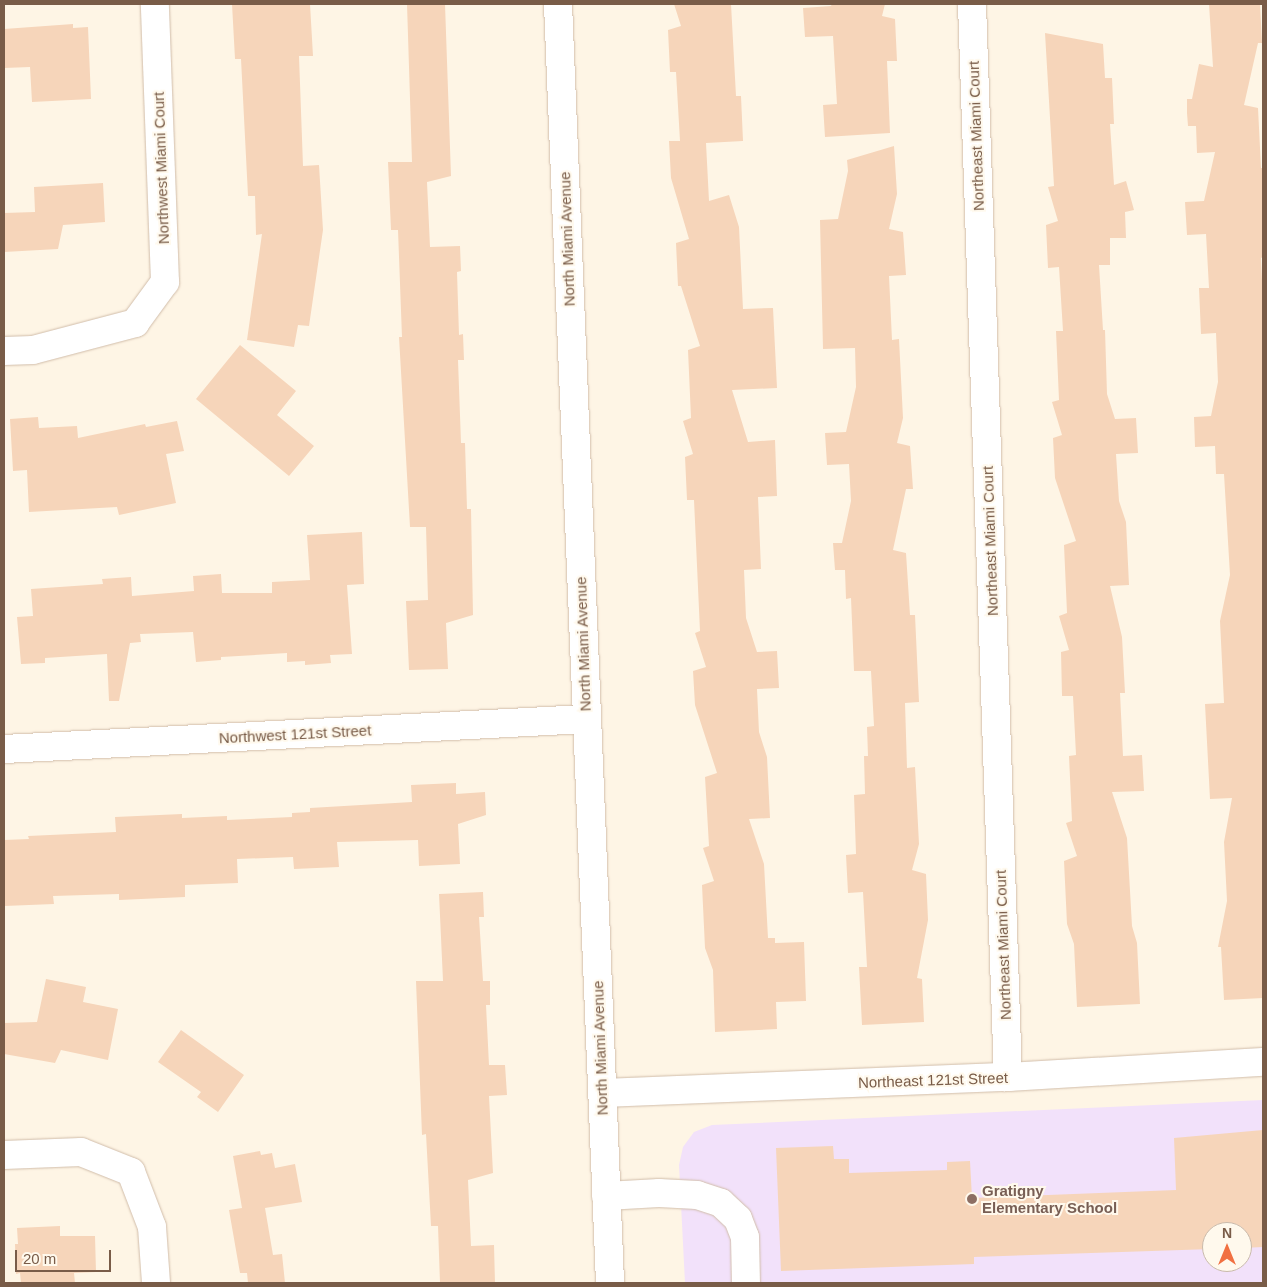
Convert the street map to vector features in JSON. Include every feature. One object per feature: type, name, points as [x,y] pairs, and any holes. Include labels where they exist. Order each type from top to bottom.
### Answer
[{"type":"street","name":"Northwest Miami Court","points":[[4,351],[33,350],[135,323],[165,282],[154,4]]},
{"type":"street","name":"North Miami Avenue","points":[[558,4],[610,1283]]},
{"type":"street","name":"Northeast Miami Court","points":[[972,4],[1008,1077]]},
{"type":"street","name":"Northwest 121st Street","points":[[4,749],[586,719]]},
{"type":"street","name":"Northeast 121st Street","points":[[603,1093],[1008,1077],[1263,1062]]},
{"type":"street","points":[[4,1155],[81,1152],[131,1172],[152,1227],[156,1283]]},
{"type":"street","points":[[606,1196],[659,1192],[697,1195],[721,1203],[738,1219],[745,1237],[746,1283]]},
{"type":"shaded area","name":"Gratigny Elementary School","points":[[1263,1100],[1263,1283],[685,1283],[679,1165],[683,1147],[694,1132],[712,1125]]},
{"type":"building","points":[[232,4],[310,4],[313,56],[299,56],[303,166],[319,165],[323,230],[309,326],[298,325],[294,347],[247,340],[262,234],[256,235],[255,196],[248,196],[241,59],[235,59]]},
{"type":"building","points":[[407,4],[445,4],[451,176],[427,182],[430,247],[460,246],[461,271],[457,272],[459,335],[463,334],[464,360],[458,360],[461,443],[465,443],[467,509],[471,509],[473,615],[446,623],[448,669],[409,670],[406,601],[428,600],[426,527],[410,527],[399,337],[402,337],[398,230],[391,230],[388,162],[412,162]]},
{"type":"building","points":[[674,4],[731,4],[736,96],[741,96],[743,141],[706,143],[709,201],[729,195],[739,227],[743,309],[773,308],[777,388],[732,390],[748,442],[775,440],[777,496],[758,497],[761,569],[744,570],[746,618],[757,652],[777,651],[779,688],[757,689],[759,732],[767,757],[770,818],[749,819],[764,864],[768,938],[775,938],[775,943],[804,942],[806,1001],[776,1002],[777,1029],[715,1032],[713,970],[705,948],[702,885],[714,881],[703,848],[709,846],[705,777],[717,773],[695,705],[693,671],[706,667],[695,633],[700,631],[694,500],[687,500],[685,457],[693,454],[683,421],[691,418],[688,350],[700,346],[681,286],[678,286],[676,243],[689,239],[671,178],[669,141],[680,141],[676,72],[670,72],[668,30],[681,26]]},
{"type":"building","points":[[832,4],[885,4],[882,16],[895,19],[897,61],[887,61],[890,133],[825,137],[823,105],[837,104],[833,36],[805,37],[803,8],[831,6]]},
{"type":"building","points":[[1209,4],[1260,4],[1262,43],[1258,43],[1244,105],[1258,108],[1261,168],[1263,168],[1263,257],[1261,258],[1263,302],[1263,998],[1224,1000],[1221,947],[1218,947],[1227,901],[1224,842],[1232,798],[1210,799],[1205,704],[1224,703],[1220,621],[1230,575],[1224,474],[1216,474],[1215,446],[1195,447],[1194,417],[1211,416],[1218,382],[1216,333],[1201,334],[1199,288],[1209,288],[1206,234],[1187,235],[1185,202],[1204,201],[1215,152],[1197,153],[1196,126],[1188,126],[1187,113],[1187,99],[1192,99],[1199,64],[1213,67]]},
{"type":"building","points":[[73,24],[73,28],[88,27],[91,99],[32,102],[30,67],[4,68],[4,29]]},
{"type":"building","points":[[1045,33],[1103,44],[1105,78],[1112,78],[1114,124],[1110,124],[1114,185],[1126,181],[1134,210],[1125,212],[1126,238],[1110,238],[1110,265],[1099,265],[1103,330],[1105,330],[1107,394],[1115,419],[1136,418],[1138,453],[1116,454],[1119,501],[1126,522],[1129,585],[1110,586],[1122,637],[1125,693],[1120,693],[1123,756],[1142,755],[1144,791],[1112,792],[1127,838],[1132,926],[1137,943],[1140,1004],[1077,1007],[1074,944],[1067,924],[1064,861],[1077,856],[1066,823],[1072,821],[1069,756],[1076,755],[1073,696],[1062,696],[1061,652],[1069,650],[1059,616],[1067,613],[1064,545],[1076,541],[1055,478],[1053,438],[1062,435],[1052,402],[1059,400],[1056,331],[1063,331],[1059,267],[1048,268],[1046,225],[1058,221],[1048,187],[1054,186]]},
{"type":"building","points":[[894,146],[897,194],[889,229],[903,232],[906,275],[889,276],[892,340],[899,339],[903,418],[897,443],[910,446],[913,489],[906,489],[893,550],[906,553],[910,615],[915,615],[919,702],[905,703],[907,768],[915,767],[919,844],[912,870],[926,874],[928,920],[917,978],[922,979],[924,1022],[862,1025],[859,967],[867,967],[863,892],[848,893],[846,855],[856,854],[854,795],[865,794],[864,756],[868,756],[867,727],[874,726],[871,671],[854,671],[851,598],[846,599],[845,570],[835,570],[833,543],[842,543],[851,501],[849,464],[827,465],[825,433],[846,432],[856,387],[855,348],[823,349],[820,220],[838,219],[848,171],[847,160]]},
{"type":"building","points":[[103,183],[105,222],[63,225],[58,249],[4,252],[4,213],[35,212],[34,187]]},
{"type":"building","points":[[240,345],[296,391],[277,415],[314,446],[289,476],[196,399]]},
{"type":"building","points":[[38,417],[39,428],[77,426],[78,438],[145,424],[146,427],[177,421],[184,451],[166,454],[176,503],[119,515],[117,507],[29,512],[27,470],[13,471],[10,419]]},
{"type":"building","points":[[362,532],[364,584],[347,585],[352,654],[330,655],[331,663],[305,665],[305,661],[287,662],[287,653],[221,657],[221,660],[196,662],[193,632],[140,634],[141,642],[130,643],[119,701],[109,701],[107,654],[45,658],[45,663],[21,664],[17,617],[33,616],[31,589],[103,584],[102,579],[131,577],[132,596],[194,591],[193,576],[221,574],[222,593],[272,593],[272,582],[310,580],[307,535]]},
{"type":"building","points":[[456,783],[456,794],[485,792],[486,815],[458,824],[460,864],[419,866],[418,840],[337,842],[339,867],[294,869],[293,857],[237,859],[238,883],[185,885],[185,897],[119,900],[119,894],[53,896],[54,904],[4,906],[4,840],[29,839],[28,836],[116,832],[115,817],[182,814],[182,818],[227,816],[227,820],[292,817],[292,813],[310,812],[310,808],[412,802],[411,785]]},
{"type":"building","points":[[483,892],[484,917],[479,917],[483,981],[490,981],[490,1005],[486,1005],[489,1065],[505,1065],[507,1095],[489,1096],[493,1173],[468,1180],[471,1246],[494,1245],[495,1283],[440,1283],[438,1226],[431,1226],[426,1134],[422,1135],[416,981],[443,981],[439,894]]},
{"type":"building","points":[[46,979],[86,987],[83,1002],[118,1009],[108,1060],[61,1050],[55,1063],[4,1054],[4,1023],[37,1022]]},
{"type":"building","points":[[181,1030],[244,1075],[218,1112],[197,1097],[201,1092],[158,1062]]},
{"type":"building","points":[[1263,1130],[1263,1247],[1252,1248],[1252,1222],[1202,1222],[1202,1249],[974,1257],[974,1264],[781,1271],[776,1148],[833,1146],[834,1159],[849,1159],[849,1173],[947,1170],[947,1162],[970,1161],[972,1198],[1176,1190],[1174,1138]]},
{"type":"building","points":[[260,1151],[261,1155],[272,1153],[275,1168],[295,1164],[302,1202],[265,1208],[273,1255],[282,1254],[285,1283],[248,1283],[247,1273],[240,1273],[229,1210],[242,1208],[233,1156]]},
{"type":"building","points":[[60,1226],[60,1236],[95,1236],[96,1272],[74,1273],[75,1283],[21,1283],[20,1273],[16,1274],[15,1244],[18,1244],[17,1228]]},
{"type":"place","name":"Gratigny Elementary School","points":[[972,1199]]}]
